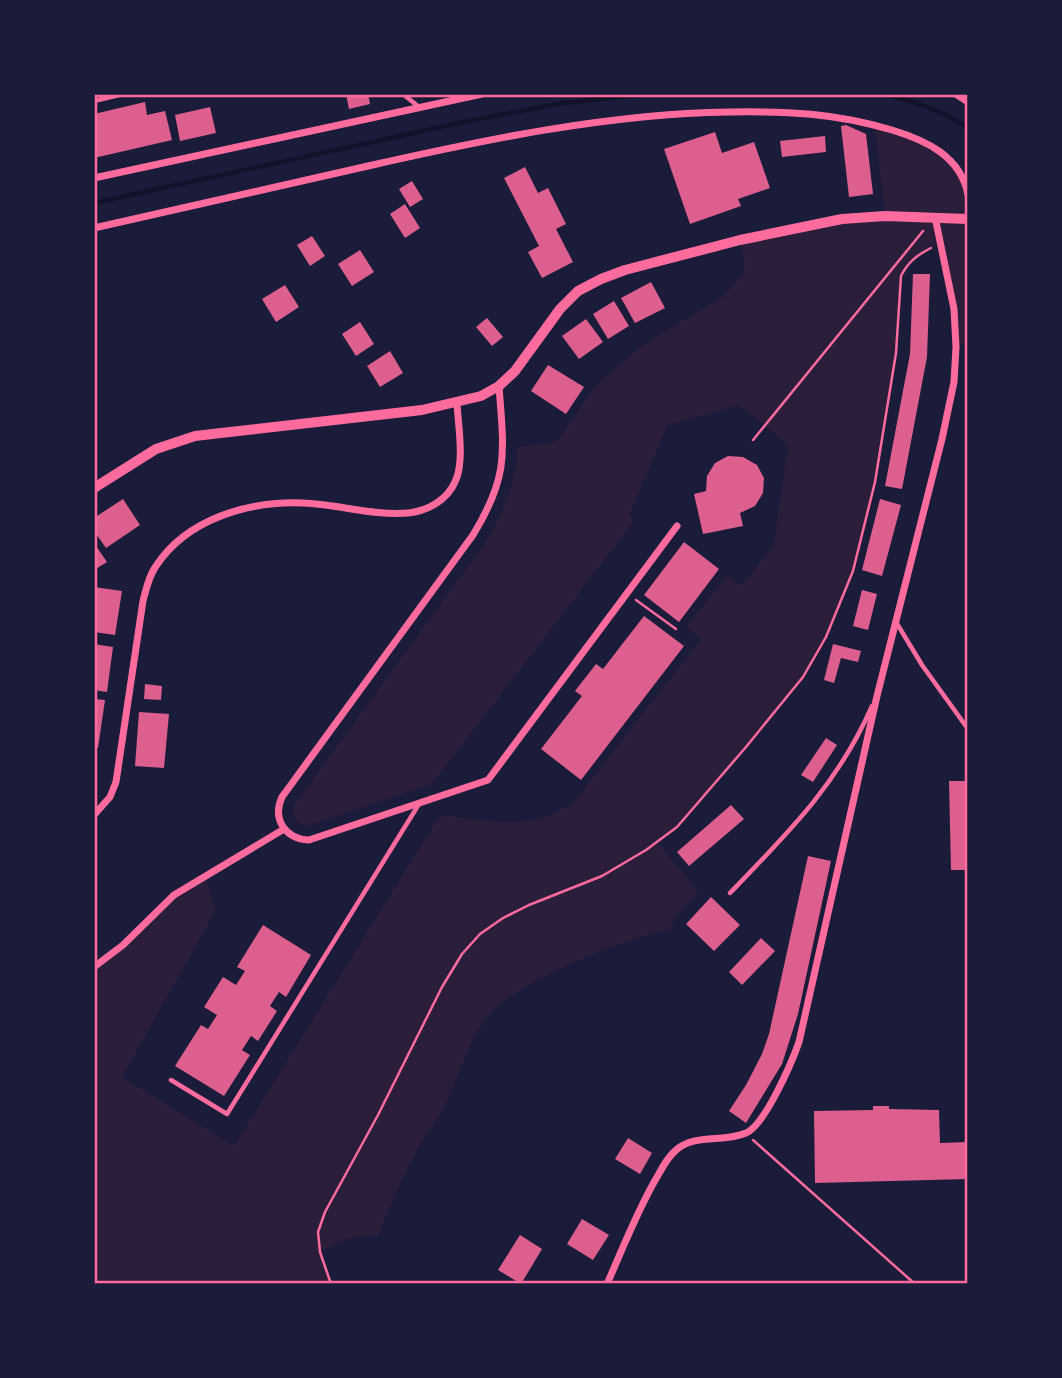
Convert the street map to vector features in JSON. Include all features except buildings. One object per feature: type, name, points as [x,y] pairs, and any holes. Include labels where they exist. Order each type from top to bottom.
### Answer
[{"type":"street","points":[[94,178],[482,94]]},
{"type":"street","points":[[956,94],[968,102]]},
{"type":"street","points":[[94,228],[478,141],[565,126],[681,113],[772,112],[855,119],[906,134],[933,146],[949,157],[968,195]]},
{"type":"street","points":[[94,488],[156,449],[195,436],[422,410],[481,396],[499,386],[514,371],[560,309],[578,291],[625,270],[817,223],[865,216],[968,219]]},
{"type":"street","points":[[607,1283],[645,1197],[673,1153],[686,1143],[746,1133],[755,1126],[791,1066],[799,1042],[877,696],[954,382],[954,309],[935,217]]},
{"type":"street","points":[[499,386],[503,461],[496,494],[473,535],[282,797],[278,813],[284,829],[294,838],[309,840],[488,780],[677,526]]},
{"type":"street","points":[[94,815],[110,797],[116,782],[143,601],[148,580],[166,553],[195,528],[235,510],[301,503],[408,513],[431,507],[450,492],[460,467],[457,403]]},
{"type":"street","points":[[94,967],[123,945],[174,895],[284,829]]},
{"type":"lane","points":[[94,101],[123,94]]},
{"type":"lane","points":[[403,94],[421,108]]},
{"type":"lane","points":[[895,620],[968,729]]},
{"type":"lane","points":[[730,893],[797,824],[825,790],[851,751],[877,696]]},
{"type":"lane","points":[[171,1080],[227,1114],[420,803]]},
{"type":"path","points":[[752,440],[935,217]]},
{"type":"path","points":[[331,1283],[320,1252],[318,1232],[324,1212],[372,1127],[442,987],[462,954],[480,934],[503,919],[529,905],[602,876],[646,850],[677,827],[803,677],[826,637],[853,571],[875,482],[896,352],[901,276],[906,265],[915,257],[940,244]]},
{"type":"path","points":[[627,593],[676,629]]},
{"type":"path","points":[[746,1133],[915,1283]]},
{"type":"shaded area","points":[[875,125],[906,134],[949,157],[967,195],[967,342],[956,347],[954,309],[940,244],[915,257],[901,276],[896,353],[875,482],[853,571],[826,637],[803,677],[746,747],[677,827],[657,842],[699,892],[672,921],[673,929],[627,942],[574,962],[524,988],[487,1017],[471,1045],[445,1106],[405,1174],[378,1236],[348,1239],[320,1252],[331,1283],[95,1284],[95,967],[154,913],[204,876],[216,910],[122,1077],[234,1146],[440,815],[493,821],[525,821],[557,812],[574,802],[701,639],[686,627],[727,575],[742,586],[774,544],[788,444],[738,405],[667,426],[629,515],[635,520],[432,784],[307,826],[299,824],[292,812],[295,804],[485,543],[508,497],[517,447],[550,443],[559,439],[594,387],[622,362],[650,340],[723,297],[742,276],[745,265],[740,240],[885,216]]},
{"type":"waterway","points":[[94,203],[473,120],[563,103],[649,94]]},
{"type":"waterway","points":[[885,94],[938,111],[968,128]]}]
